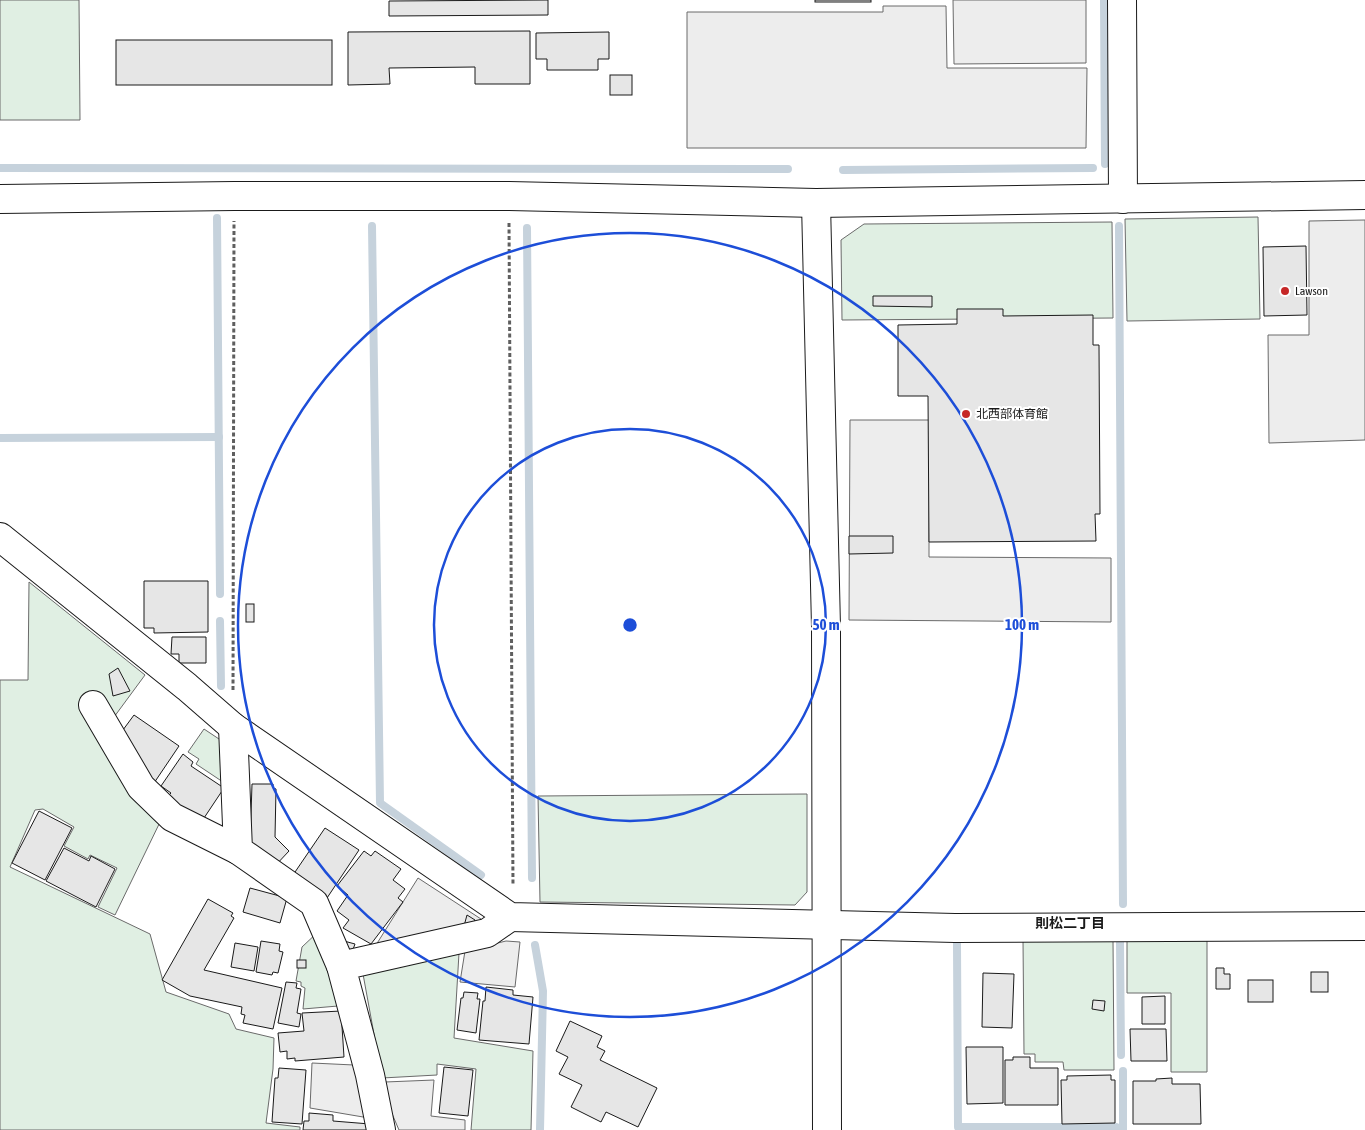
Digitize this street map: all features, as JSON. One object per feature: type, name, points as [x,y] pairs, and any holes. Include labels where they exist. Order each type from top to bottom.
[{"type":"street","points":[[1122,0],[1123,199]]},
{"type":"street","points":[[0,200],[234,196],[509,196],[816,203],[1365,194]]},
{"type":"street","points":[[816,203],[826,627],[827,1130]]},
{"type":"street","points":[[0,537],[180,681],[232,726],[510,917],[955,928],[1365,926]]},
{"type":"street","points":[[93,705],[141,787],[172,817],[238,850],[314,903],[341,966],[370,1075],[381,1130]]},
{"type":"street","points":[[232,726],[238,850]]},
{"type":"street","points":[[341,966],[488,933],[510,917]]},
{"type":"path","points":[[232,726],[234,196]]},
{"type":"path","points":[[509,196],[514,878],[510,917]]},
{"type":"green space","points":[[0,0],[79,0],[80,120],[0,120]]},
{"type":"green space","points":[[1258,217],[1260,319],[1127,321],[1125,219]]},
{"type":"green space","points":[[1112,222],[1113,318],[842,320],[841,240],[864,224]]},
{"type":"green space","points":[[29,582],[145,675],[103,732],[162,818],[115,915],[98,907],[117,868],[90,855],[88,859],[64,846],[74,827],[43,809],[35,810],[10,867],[150,934],[166,992],[229,1014],[236,1029],[274,1038],[273,1069],[266,1123],[300,1127],[300,1130],[0,1130],[0,680],[28,680]]},
{"type":"green space","points":[[204,729],[222,741],[223,782],[196,764],[199,759],[188,752]]},
{"type":"green space","points":[[807,794],[807,892],[795,905],[540,902],[538,796]]},
{"type":"green space","points":[[319,931],[338,1006],[303,1009],[305,988],[301,986],[301,982],[296,981],[302,947]]},
{"type":"green space","points":[[1113,939],[1114,1070],[1064,1070],[1063,1062],[1035,1062],[1035,1054],[1024,1054],[1023,940]]},
{"type":"green space","points":[[1127,939],[1207,939],[1207,1072],[1171,1072],[1171,993],[1127,993]]},
{"type":"green space","points":[[459,953],[454,1038],[533,1051],[531,1130],[471,1130],[476,1069],[437,1064],[437,1075],[382,1078],[363,974]]},
{"type":"shaded area","points":[[953,0],[1086,0],[1086,63],[954,64]]},
{"type":"shaded area","points":[[883,6],[946,6],[947,68],[1087,68],[1086,148],[687,148],[687,12],[883,12]]},
{"type":"shaded area","points":[[1365,220],[1365,440],[1269,443],[1268,335],[1309,335],[1309,221]]},
{"type":"shaded area","points":[[850,420],[929,420],[929,557],[1111,558],[1111,622],[849,620]]},
{"type":"shaded area","points":[[418,878],[481,919],[476,927],[376,945]]},
{"type":"shaded area","points":[[506,941],[520,942],[515,987],[460,982],[465,951]]},
{"type":"shaded area","points":[[312,1063],[354,1065],[369,1118],[310,1108]]},
{"type":"shaded area","points":[[434,1080],[431,1116],[465,1120],[465,1130],[399,1130],[387,1102],[385,1082]]},
{"type":"building","points":[[548,0],[548,15],[389,16],[389,1]]},
{"type":"building","points":[[815,0],[871,0],[871,2],[815,2]]},
{"type":"building","points":[[530,31],[530,84],[475,84],[475,67],[389,68],[390,84],[348,85],[348,32]]},
{"type":"building","points":[[609,32],[609,59],[598,59],[598,70],[547,70],[547,59],[536,59],[536,33]]},
{"type":"building","points":[[116,40],[332,40],[332,85],[116,85]]},
{"type":"building","points":[[610,75],[632,75],[632,95],[610,95]]},
{"type":"building","points":[[1306,246],[1307,315],[1264,316],[1263,247]]},
{"type":"building","points":[[873,296],[932,296],[932,307],[873,306]]},
{"type":"building","points":[[957,309],[1003,309],[1003,316],[1093,315],[1093,345],[1099,345],[1100,514],[1095,514],[1096,541],[929,542],[928,396],[898,396],[898,325],[957,324]]},
{"type":"building","points":[[849,536],[893,536],[893,553],[849,554]]},
{"type":"building","points":[[144,581],[208,581],[208,632],[154,633],[154,628],[144,628]]},
{"type":"building","points":[[246,604],[254,604],[254,622],[246,622]]},
{"type":"building","points":[[172,637],[206,637],[206,663],[179,663],[179,654],[171,654]]},
{"type":"building","points":[[118,668],[130,691],[113,696],[109,674]]},
{"type":"building","points":[[134,715],[179,746],[152,786],[120,734]]},
{"type":"building","points":[[183,754],[193,762],[191,766],[224,788],[204,818],[202,816],[200,820],[167,797],[171,793],[161,786]]},
{"type":"building","points":[[252,784],[273,784],[273,788],[276,789],[275,837],[289,851],[274,867],[250,844]]},
{"type":"building","points":[[39,811],[72,828],[45,880],[12,863]]},
{"type":"building","points":[[325,828],[359,850],[327,898],[293,875]]},
{"type":"building","points":[[64,848],[89,861],[91,856],[115,869],[96,907],[46,881]]},
{"type":"building","points":[[364,851],[371,856],[375,851],[401,869],[393,880],[405,889],[398,898],[403,902],[371,944],[343,928],[349,920],[337,911],[348,895],[337,886]]},
{"type":"building","points":[[250,888],[287,898],[280,923],[243,912]]},
{"type":"building","points":[[208,899],[233,913],[231,916],[234,918],[204,970],[282,988],[273,1029],[243,1023],[245,1015],[241,1014],[242,1007],[190,996],[162,980]]},
{"type":"building","points":[[467,915],[475,920],[472,926],[464,926]]},
{"type":"building","points":[[261,941],[280,944],[279,951],[283,952],[278,973],[273,972],[272,975],[256,972]]},
{"type":"building","points":[[344,941],[355,944],[352,952],[342,948]]},
{"type":"building","points":[[235,943],[258,947],[254,971],[231,967]]},
{"type":"building","points":[[297,960],[306,960],[306,968],[297,968]]},
{"type":"building","points":[[1216,968],[1224,968],[1224,974],[1230,974],[1230,989],[1216,989]]},
{"type":"building","points":[[1311,972],[1328,972],[1328,992],[1311,992]]},
{"type":"building","points":[[983,973],[1014,974],[1012,1028],[982,1027]]},
{"type":"building","points":[[1248,980],[1273,980],[1273,1002],[1248,1002]]},
{"type":"building","points":[[286,982],[297,983],[296,988],[301,989],[297,1013],[301,1014],[299,1027],[278,1023]]},
{"type":"building","points":[[486,987],[513,990],[513,995],[533,997],[529,1044],[479,1040]]},
{"type":"building","points":[[464,992],[478,993],[477,999],[480,999],[476,1033],[457,1030],[461,998],[463,998]]},
{"type":"building","points":[[1165,996],[1165,1024],[1142,1024],[1142,997]]},
{"type":"building","points":[[1093,1000],[1105,1001],[1104,1011],[1092,1009]]},
{"type":"building","points":[[341,1011],[344,1057],[295,1061],[295,1058],[287,1059],[287,1051],[280,1052],[278,1033],[304,1031],[302,1013]]},
{"type":"building","points":[[570,1021],[602,1036],[597,1047],[605,1051],[600,1060],[657,1088],[638,1127],[606,1112],[601,1122],[571,1107],[582,1085],[559,1074],[568,1057],[556,1051]]},
{"type":"building","points":[[1130,1029],[1166,1029],[1167,1061],[1131,1061]]},
{"type":"building","points":[[966,1047],[1003,1047],[1003,1103],[967,1104]]},
{"type":"building","points":[[1013,1057],[1030,1057],[1030,1068],[1058,1068],[1058,1105],[1005,1105],[1005,1060],[1013,1060]]},
{"type":"building","points":[[444,1067],[473,1070],[468,1116],[439,1113]]},
{"type":"building","points":[[279,1068],[306,1070],[302,1124],[272,1122],[275,1078],[278,1078]]},
{"type":"building","points":[[1111,1075],[1111,1080],[1115,1080],[1115,1123],[1062,1124],[1061,1080],[1067,1080],[1067,1076]]},
{"type":"building","points":[[1172,1078],[1172,1084],[1200,1084],[1201,1124],[1133,1124],[1133,1081],[1156,1081],[1156,1079]]},
{"type":"building","points":[[309,1113],[333,1115],[333,1121],[370,1124],[370,1130],[303,1130],[304,1121],[309,1121]]},
{"type":"waterway","points":[[1104,0],[1105,164]]},
{"type":"waterway","points":[[0,168],[788,169]]},
{"type":"waterway","points":[[843,170],[1093,168]]},
{"type":"waterway","points":[[217,218],[220,594]]},
{"type":"waterway","points":[[372,226],[380,803],[481,875]]},
{"type":"waterway","points":[[1119,226],[1123,904]]},
{"type":"waterway","points":[[527,228],[532,878]]},
{"type":"waterway","points":[[0,438],[219,437]]},
{"type":"waterway","points":[[220,621],[221,686]]},
{"type":"waterway","points":[[1120,942],[1121,1055]]},
{"type":"waterway","points":[[957,944],[958,1127],[1116,1127]]},
{"type":"waterway","points":[[535,945],[543,991],[540,1130]]},
{"type":"waterway","points":[[1123,1071],[1123,1130]]},
{"type":"place","name":"Lawson","points":[[1285,291]]},
{"type":"place","name":"北西部体育館","points":[[966,414]]},
{"type":"district","name":"則松二丁目","points":[[1070,923]]}]
